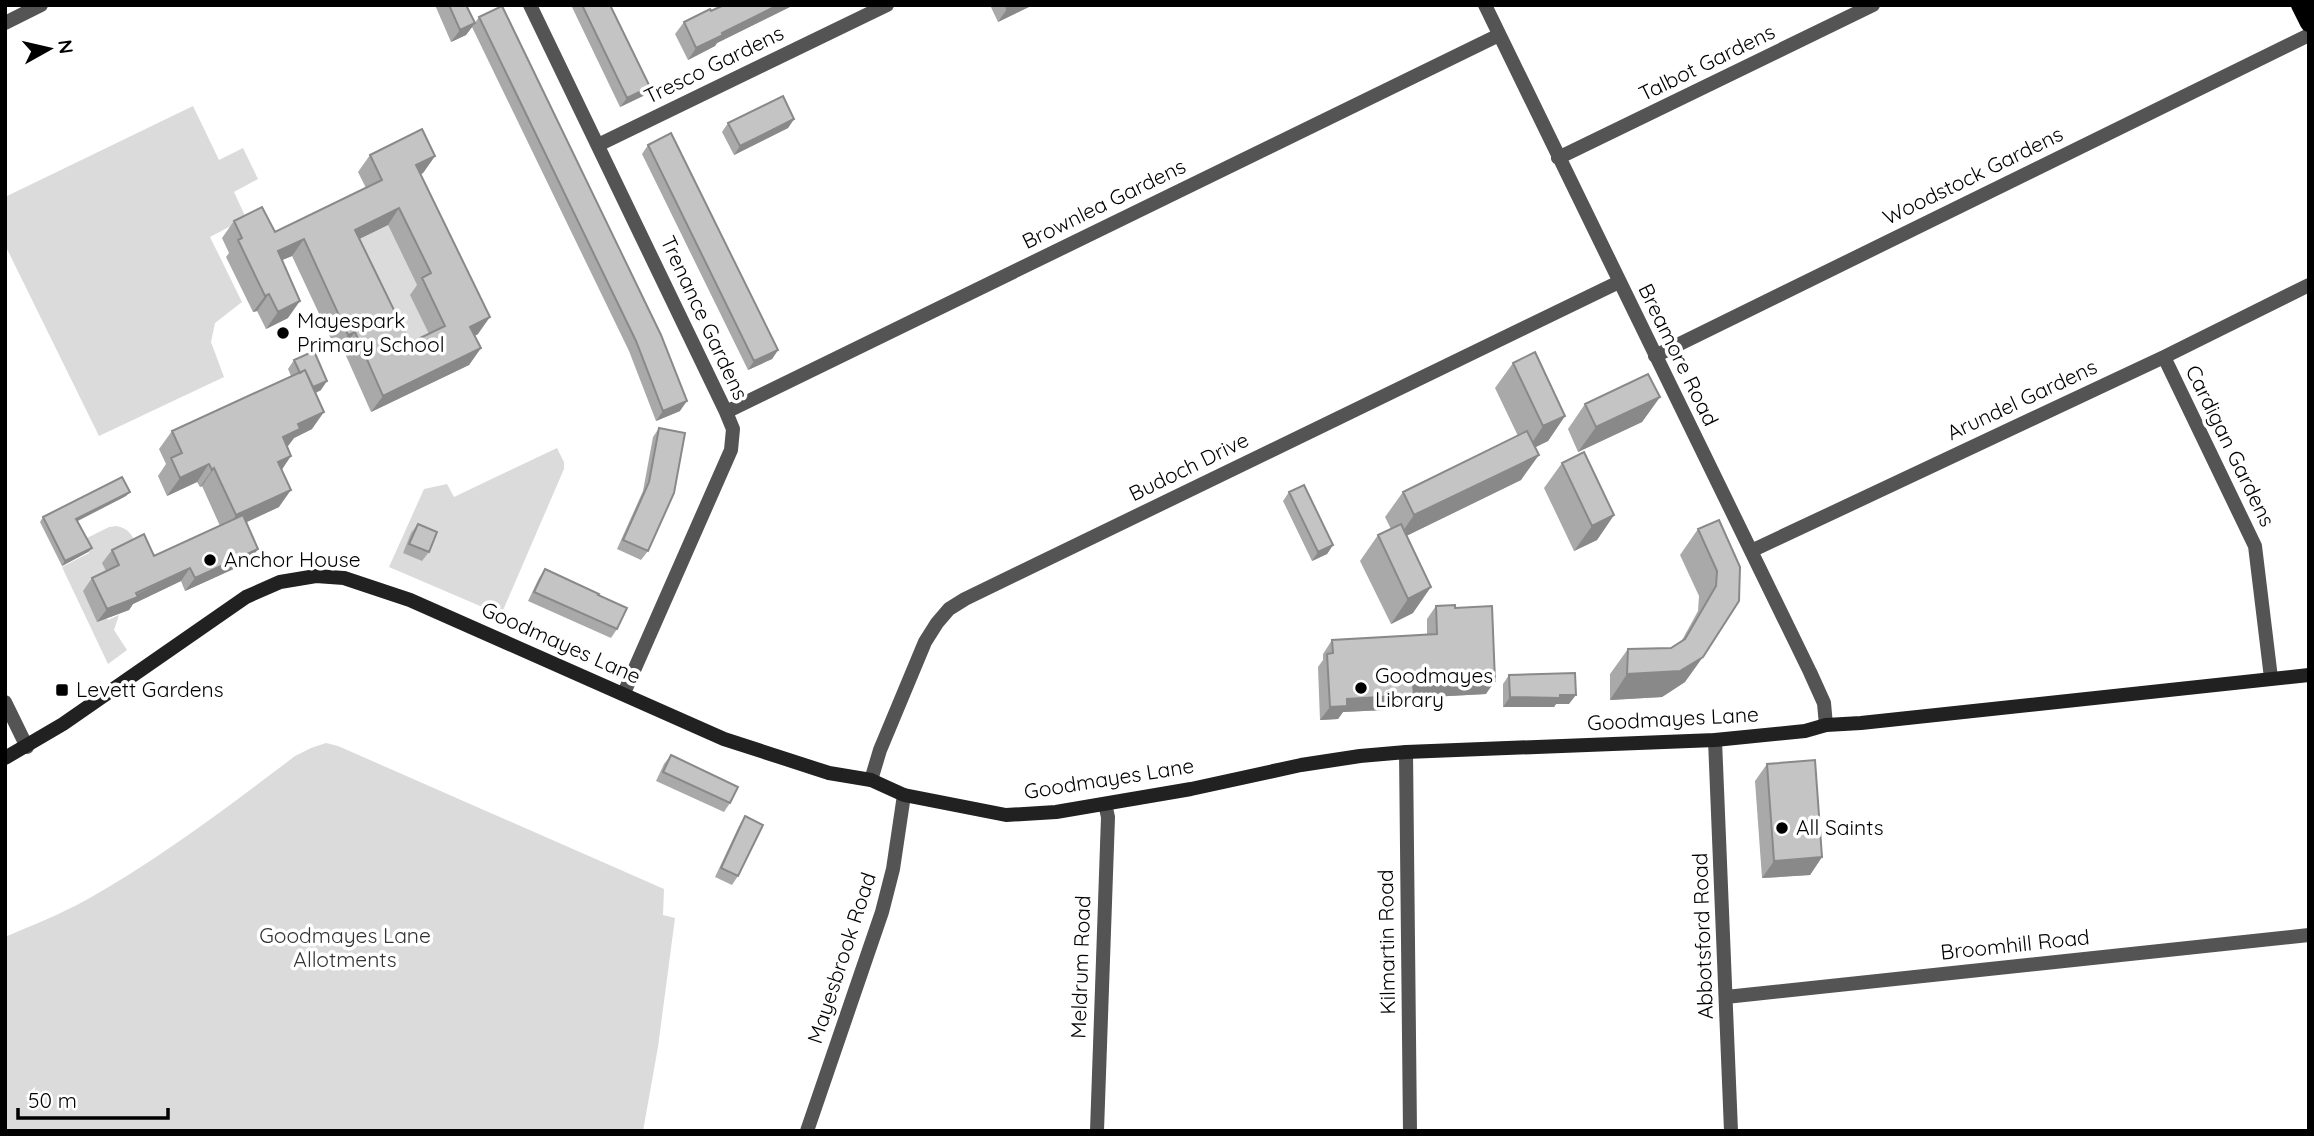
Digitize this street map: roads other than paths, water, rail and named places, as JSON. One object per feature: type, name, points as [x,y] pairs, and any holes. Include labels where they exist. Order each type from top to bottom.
[{"type":"main road","points":[[2300,5],[2309,23]]},
{"type":"main road","name":"Goodmayes Lane","points":[[5,758],[63,724],[246,597],[281,582],[307,577],[344,578],[372,586],[624,693],[724,739],[829,773],[871,780],[905,795],[1006,815],[1056,812],[1105,804],[1360,756],[1715,740],[1805,731],[1826,725],[2309,675]]},
{"type":"street","points":[[5,23],[41,5]]},
{"type":"street","name":"Trenance Gardens","points":[[530,5],[733,429],[731,450],[624,693]]},
{"type":"street","name":"Tresco Gardens","points":[[598,145],[887,5]]},
{"type":"street","name":"Breamore Road","points":[[1485,5],[1824,702],[1826,725]]},
{"type":"street","name":"Talbot Gardens","points":[[1558,158],[1873,5]]},
{"type":"street","name":"Brownlea Gardens","points":[[726,412],[1499,35]]},
{"type":"street","name":"Woodstock Gardens","points":[[1655,356],[2309,35]]},
{"type":"street","name":"Budoch Drive","points":[[871,780],[880,750],[925,642],[949,609],[1619,282]]},
{"type":"street","name":"Arundel Gardens","points":[[1751,551],[2164,357],[2309,285]]},
{"type":"street","name":"Cardigan Gardens","points":[[2164,357],[2255,546],[2271,678]]},
{"type":"street","points":[[5,702],[27,747]]},
{"type":"street","name":"Abbotsford Road","points":[[1715,740],[1731,1131]]},
{"type":"street","name":"Kilmartin Road","points":[[1406,752],[1410,1131]]},
{"type":"street","name":"Mayesbrook Road","points":[[807,1131],[882,912],[893,869],[905,795]]},
{"type":"street","name":"Meldrum Road","points":[[1097,1131],[1108,817],[1105,804]]},
{"type":"street","name":"Broomhill Road","points":[[1726,997],[2309,935]]},
{"type":"place","name":"Mayespark Primary School","points":[[283,333]]},
{"type":"place","name":"Anchor House","points":[[210,560]]},
{"type":"place","name":"Goodmayes Library","points":[[1361,688]]},
{"type":"place","name":"Levett Gardens","points":[[62,690]]},
{"type":"place","name":"All Saints","points":[[1782,828]]},
{"type":"park label","name":"Goodmayes Lane Allotments","points":[[345,948]]}]
